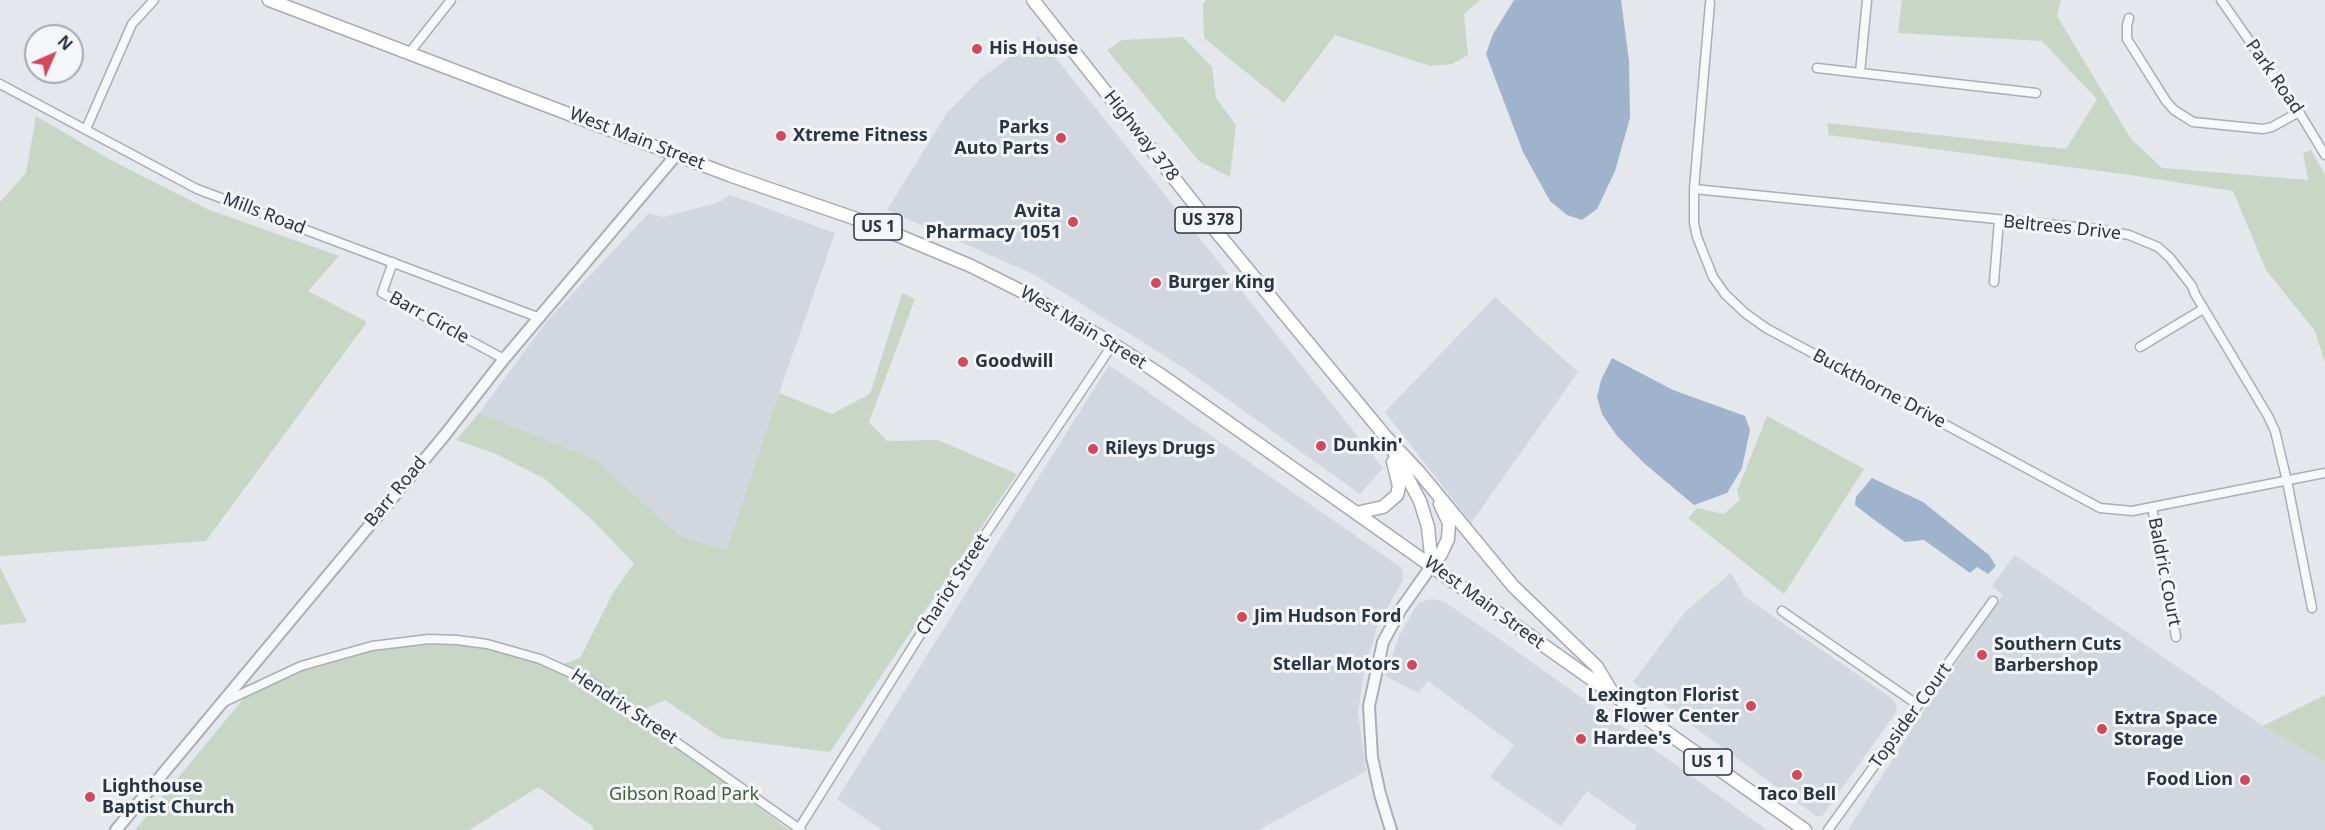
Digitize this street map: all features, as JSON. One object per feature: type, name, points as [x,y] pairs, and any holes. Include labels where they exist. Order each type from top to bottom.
[{"type":"main road","name":"West Main Street","points":[[269,0],[677,154],[871,224],[971,266],[1021,291],[1158,373],[1804,830]]},
{"type":"main road","name":"Highway 378","points":[[1033,0],[1211,225],[1386,437]]},
{"type":"main road","name":"US 378","points":[[1386,437],[1526,600],[1597,667],[1613,694]]},
{"type":"main road","name":"US 378","points":[[1386,437],[1420,501],[1428,527],[1432,565]]},
{"type":"main road","points":[[1356,513],[1383,507],[1397,495],[1400,486],[1386,437]]},
{"type":"main road","points":[[1432,565],[1446,546],[1449,530],[1445,512],[1434,492]]},
{"type":"street","points":[[86,129],[132,24],[140,12],[154,0]]},
{"type":"street","points":[[410,52],[452,0]]},
{"type":"street","points":[[1860,73],[1868,0]]},
{"type":"street","name":"Park Road","points":[[2221,0],[2299,112],[2325,155]]},
{"type":"street","name":"Buckthorne Drive","points":[[1710,3],[1694,189],[1694,223],[1704,259],[1713,277],[1725,294],[1752,318],[1766,328],[2100,508],[2122,511],[2152,507],[2325,473]]},
{"type":"street","points":[[2129,18],[2127,39],[2166,101],[2174,110],[2193,122],[2202,125],[2263,129],[2272,127],[2299,112]]},
{"type":"street","points":[[1817,68],[2036,93]]},
{"type":"street","name":"Mills Road","points":[[0,84],[197,189],[540,318]]},
{"type":"street","name":"Barr Road","points":[[116,830],[444,436],[504,359],[677,154]]},
{"type":"street","name":"Beltrees Drive","points":[[1694,189],[2097,229],[2143,240],[2158,247],[2181,271],[2275,431],[2288,481],[2313,608]]},
{"type":"street","points":[[1994,282],[1999,220]]},
{"type":"street","name":"Barr Circle","points":[[393,262],[382,293],[504,359]]},
{"type":"street","points":[[2140,347],[2203,309]]},
{"type":"street","name":"Chariot Street","points":[[799,829],[950,587],[1113,344]]},
{"type":"street","name":"Baldric Court","points":[[2152,507],[2176,637]]},
{"type":"street","points":[[1391,830],[1372,757],[1369,706],[1383,642],[1401,609],[1432,565]]},
{"type":"street","name":"Topsider Court","points":[[1828,830],[1993,601]]},
{"type":"street","points":[[1782,611],[1918,705]]},
{"type":"street","name":"Hendrix Street","points":[[219,705],[301,666],[372,646],[429,639],[487,644],[540,658],[591,682],[799,829]]},
{"type":"shaded area","points":[[1038,36],[1383,468],[1360,494],[1184,368],[1035,275],[887,210],[947,113],[980,79]]},
{"type":"shaded area","points":[[730,195],[835,233],[779,393],[728,550],[680,536],[596,459],[479,413],[547,321],[649,213],[663,217],[717,203]]},
{"type":"shaded area","points":[[1495,297],[1578,372],[1471,523],[1385,412]]},
{"type":"shaded area","points":[[1109,365],[1402,568],[1403,580],[1378,624],[1364,672],[1358,713],[1366,771],[1259,830],[882,830],[837,799]]},
{"type":"shaded area","points":[[2015,555],[2263,726],[2325,762],[2325,830],[1848,830],[1920,716],[2003,595],[1992,586]]},
{"type":"shaded area","points":[[1731,573],[1745,597],[1894,700],[1897,707],[1895,714],[1822,816],[1816,816],[1633,682],[1685,612]]},
{"type":"shaded area","points":[[1431,599],[1443,601],[1505,643],[1767,830],[1635,830],[1637,826],[1587,791],[1561,826],[1490,777],[1514,745],[1428,681],[1418,693],[1385,676],[1400,634],[1415,608],[1419,603]]},
{"type":"green space","points":[[1206,0],[1480,0],[1464,14],[1468,55],[1452,64],[1430,66],[1335,35],[1284,103],[1204,38],[1203,4]]},
{"type":"green space","points":[[1902,0],[2061,0],[2057,16],[2131,139],[2162,168],[2308,180],[2303,153],[2311,150],[2325,175],[2325,363],[2315,331],[2266,270],[2233,191],[1829,135],[1827,123],[2066,149],[2097,99],[2042,41],[1898,33]]},
{"type":"green space","points":[[1183,37],[1212,67],[1216,98],[1236,125],[1230,177],[1199,161],[1107,50],[1122,40]]},
{"type":"green space","points":[[36,116],[111,160],[207,209],[339,256],[308,291],[367,322],[206,541],[0,556],[0,202],[26,173]]},
{"type":"green space","name":"Gibson Road Park","points":[[902,293],[915,299],[869,422],[887,441],[938,440],[1017,474],[830,752],[721,738],[665,700],[641,711],[592,680],[601,690],[789,830],[594,830],[592,826],[538,787],[469,830],[135,830],[252,688],[275,677],[372,646],[457,640],[558,666],[580,658],[613,593],[634,563],[590,518],[545,479],[496,454],[456,440],[479,413],[596,459],[680,536],[727,550],[779,393],[832,414],[870,394]]},
{"type":"green space","points":[[1767,416],[1864,469],[1784,594],[1688,518],[1697,508],[1724,514],[1740,500],[1737,491]]},
{"type":"green space","points":[[0,567],[27,622],[0,625]]},
{"type":"green space","points":[[2325,695],[2325,762],[2263,726]]},
{"type":"water","points":[[1514,0],[1621,0],[1629,61],[1630,118],[1615,171],[1597,209],[1582,220],[1567,215],[1550,201],[1523,152],[1486,54],[1493,34]]},
{"type":"water","points":[[1612,358],[1673,390],[1745,416],[1750,430],[1742,468],[1727,493],[1694,505],[1645,464],[1617,436],[1602,414],[1597,397],[1601,380]]},
{"type":"water","points":[[1872,478],[1923,502],[1989,555],[1996,566],[1988,574],[1977,567],[1970,573],[1924,540],[1905,542],[1855,505],[1856,497]]},
{"type":"place","name":"His House","points":[[977,49]]},
{"type":"place","name":"Xtreme Fitness","points":[[781,136]]},
{"type":"place","name":"Parks Auto Parts","points":[[1061,138]]},
{"type":"place","name":"Avita Pharmacy 1051","points":[[1073,222]]},
{"type":"place","name":"Burger King","points":[[1156,283]]},
{"type":"place","name":"Goodwill","points":[[963,362]]},
{"type":"place","name":"Dunkin'","points":[[1321,446]]},
{"type":"place","name":"Rileys Drugs","points":[[1093,449]]},
{"type":"place","name":"Jim Hudson Ford","points":[[1242,617]]},
{"type":"place","name":"Southern Cuts Barbershop","points":[[1982,655]]},
{"type":"place","name":"Stellar Motors","points":[[1412,665]]},
{"type":"place","name":"Lexington Florist & Flower Center","points":[[1751,706]]},
{"type":"place","name":"Extra Space Storage","points":[[2102,729]]},
{"type":"place","name":"Hardee's","points":[[1581,739]]},
{"type":"place","name":"Taco Bell","points":[[1797,775]]},
{"type":"place","name":"Food Lion","points":[[2245,780]]},
{"type":"place","name":"Lighthouse Baptist Church","points":[[90,797]]}]
